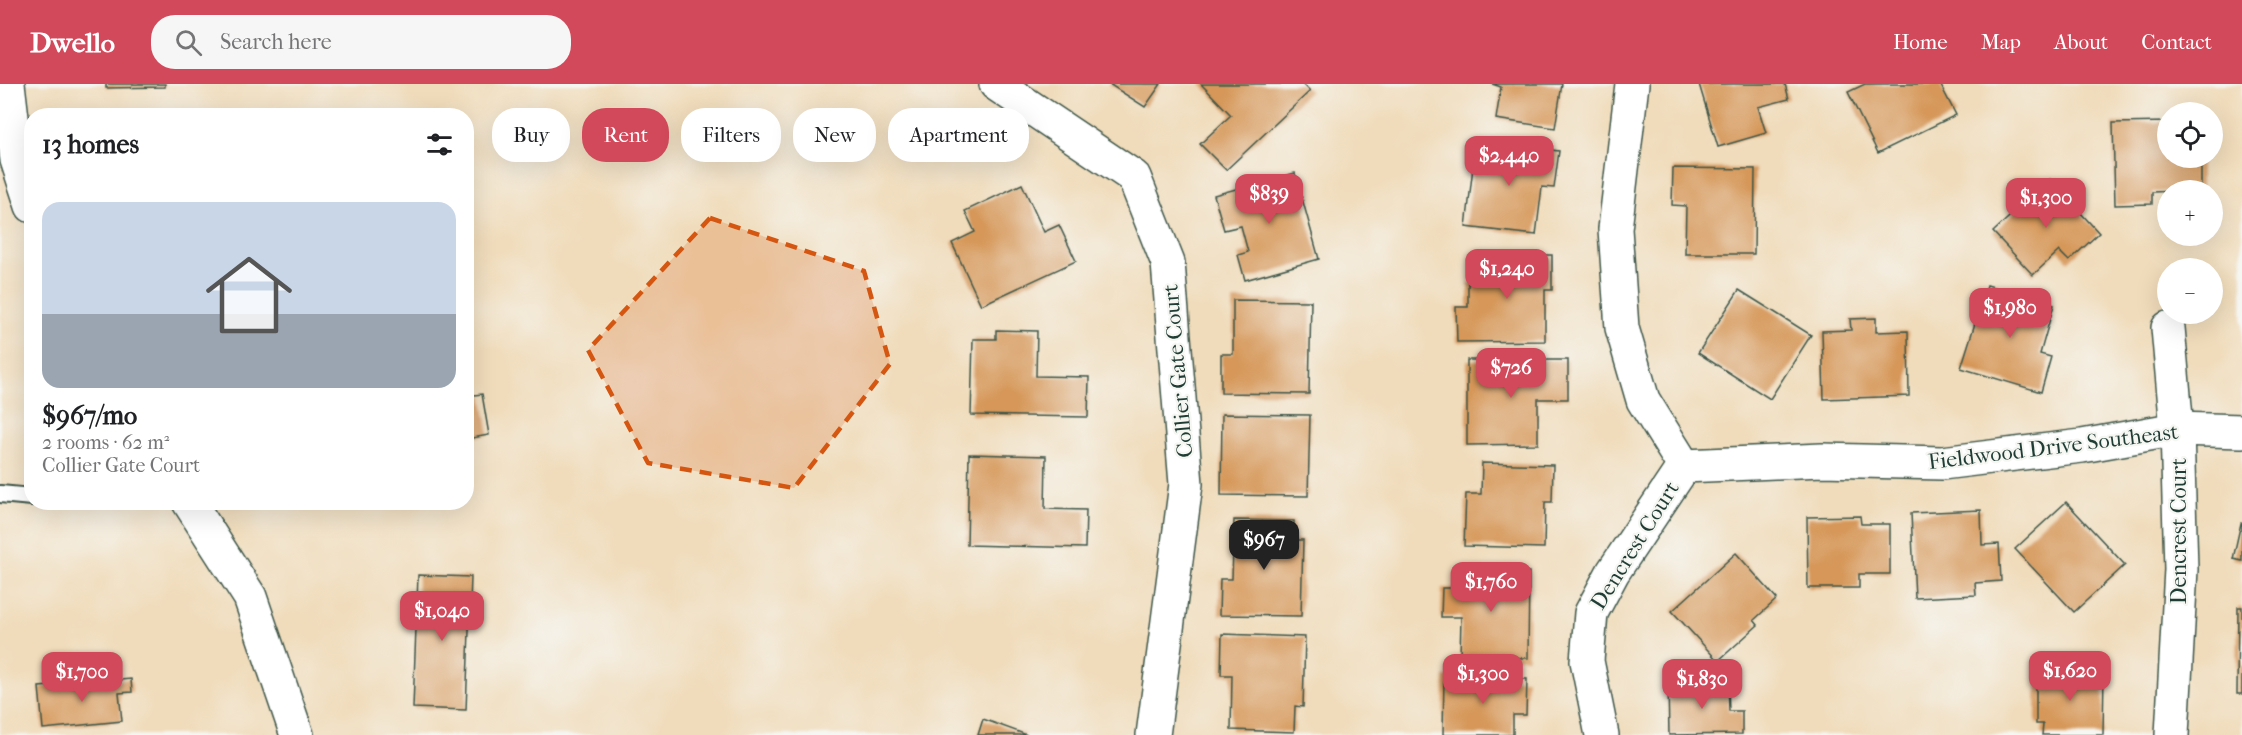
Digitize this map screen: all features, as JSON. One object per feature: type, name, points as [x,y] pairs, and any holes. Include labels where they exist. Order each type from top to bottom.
[{"type":"street","points":[[8,84],[17,160],[24,181]]},
{"type":"street","name":"Collier Gate Court","points":[[996,84],[1134,177],[1168,263],[1186,484],[1153,735]]},
{"type":"street","name":"Dencrest Court","points":[[1602,735],[1587,661],[1591,613],[1613,572],[1684,466],[1643,400],[1622,328],[1615,229],[1632,84]]},
{"type":"street","name":"Dencrest Court","points":[[2168,328],[2177,429],[2181,569],[2172,735]]},
{"type":"street","name":"Fieldwood Drive Southeast","points":[[1684,466],[1822,460],[1941,463],[2082,446],[2177,429],[2242,431]]},
{"type":"street","points":[[194,510],[250,597],[297,735]]},
{"type":"lane","points":[[0,494],[24,496]]},
{"type":"highlighted area","points":[[710,218],[864,271],[890,364],[794,488],[648,463],[588,350]]},
{"type":"building","points":[[106,84],[165,84],[165,87],[106,88]]},
{"type":"building","points":[[1109,84],[1161,84],[1145,107]]},
{"type":"building","points":[[1201,84],[1303,84],[1310,91],[1226,170],[1200,144],[1231,115]]},
{"type":"building","points":[[1492,84],[1562,84],[1555,128],[1496,119],[1501,87]]},
{"type":"building","points":[[1699,84],[1785,84],[1789,99],[1758,107],[1766,133],[1718,147]]},
{"type":"building","points":[[1865,84],[1940,84],[1956,115],[1878,153],[1848,92]]},
{"type":"building","points":[[2157,122],[2157,168],[2201,168],[2201,180],[2157,180],[2157,192],[2152,192],[2152,204],[2115,205],[2113,123]]},
{"type":"building","points":[[1476,141],[1559,151],[1554,188],[1542,187],[1536,235],[1466,227]]},
{"type":"building","points":[[1673,168],[1755,169],[1754,254],[1685,254],[1686,206],[1672,205]]},
{"type":"building","points":[[1295,173],[1319,259],[1245,280],[1238,255],[1248,252],[1241,226],[1224,230],[1214,195]]},
{"type":"building","points":[[2050,179],[2099,233],[2069,261],[2059,251],[2033,275],[1993,232]]},
{"type":"building","points":[[1022,184],[1044,232],[1059,225],[1076,261],[981,305],[952,243],[975,232],[965,211]]},
{"type":"building","points":[[1482,255],[1552,255],[1552,290],[1545,290],[1545,341],[1457,342],[1456,307],[1468,307],[1468,283],[1482,283]]},
{"type":"building","points":[[1987,285],[2054,305],[2040,354],[2051,357],[2041,392],[1961,368]]},
{"type":"building","points":[[1739,290],[1811,335],[1770,399],[1698,353]]},
{"type":"building","points":[[1233,300],[1311,301],[1309,394],[1221,393],[1221,354],[1233,354]]},
{"type":"building","points":[[1876,318],[1876,332],[1908,331],[1909,396],[1824,399],[1822,331],[1851,330],[1850,319]]},
{"type":"building","points":[[996,330],[1037,331],[1036,376],[1089,377],[1088,417],[971,415],[973,339],[996,339]]},
{"type":"building","points":[[1467,360],[1568,360],[1568,399],[1538,399],[1538,444],[1467,445]]},
{"type":"building","points":[[482,394],[489,435],[474,438],[474,395]]},
{"type":"building","points":[[1222,414],[1310,415],[1308,496],[1221,495]]},
{"type":"building","points":[[969,454],[1046,456],[1045,509],[1086,510],[1085,548],[967,545]]},
{"type":"building","points":[[1482,463],[1553,465],[1552,502],[1545,502],[1544,548],[1464,546],[1466,494],[1481,494]]},
{"type":"building","points":[[2066,502],[2125,565],[2074,612],[2015,549]]},
{"type":"building","points":[[1981,510],[1982,545],[1999,544],[2001,581],[1975,583],[1976,595],[1915,598],[1911,513]]},
{"type":"building","points":[[1860,516],[1861,524],[1890,524],[1890,574],[1859,574],[1859,588],[1808,588],[1807,517]]},
{"type":"building","points":[[1234,520],[1294,521],[1294,540],[1303,540],[1301,616],[1219,615],[1220,579],[1232,579]]},
{"type":"building","points":[[2242,523],[2242,561],[2233,559]]},
{"type":"building","points":[[1736,553],[1777,599],[1754,620],[1758,625],[1718,661],[1672,611]]},
{"type":"building","points":[[1464,570],[1529,572],[1528,658],[1460,657],[1461,617],[1441,617],[1442,588],[1464,588]]},
{"type":"building","points":[[418,575],[471,577],[466,710],[413,708]]},
{"type":"building","points":[[2238,607],[2242,607],[2242,694],[2237,694]]},
{"type":"building","points":[[1222,634],[1305,637],[1303,707],[1295,706],[1294,732],[1231,730],[1232,675],[1221,675]]},
{"type":"building","points":[[2036,670],[2104,671],[2103,735],[2042,735],[2043,724],[2036,724]]},
{"type":"building","points":[[1444,677],[1527,679],[1526,715],[1513,715],[1513,735],[1443,735]]},
{"type":"building","points":[[131,679],[132,692],[119,693],[122,721],[43,729],[39,687]]},
{"type":"building","points":[[1728,682],[1729,711],[1742,711],[1742,734],[1669,735],[1668,683]]},
{"type":"building","points":[[983,719],[1027,735],[978,735]]}]
